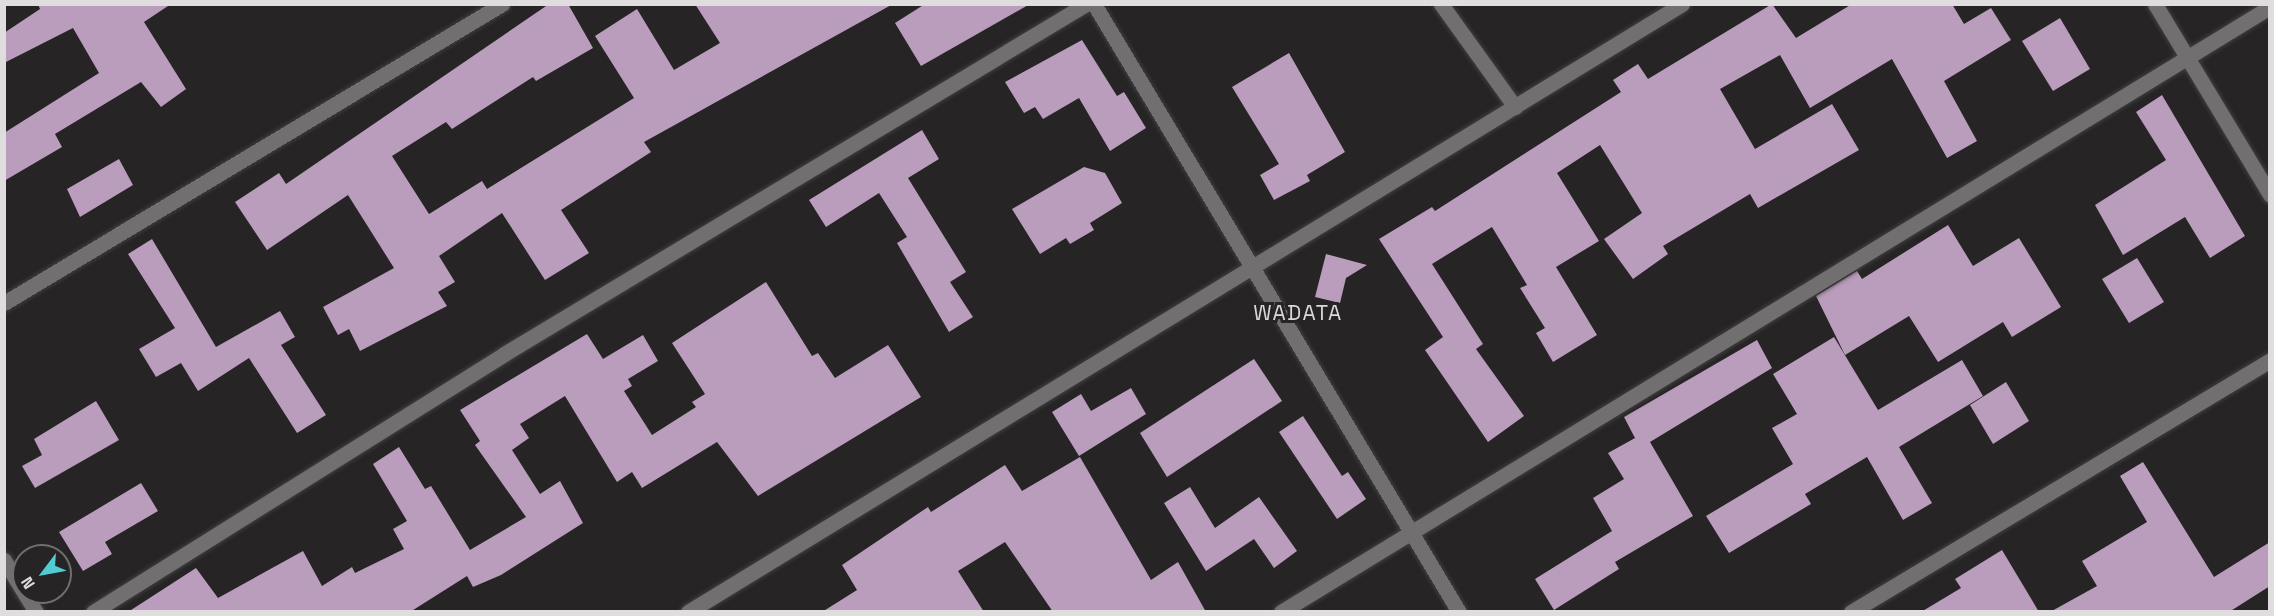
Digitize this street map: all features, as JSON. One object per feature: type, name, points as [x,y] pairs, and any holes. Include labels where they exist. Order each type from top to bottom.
[{"type":"street","points":[[4,303],[502,4]]},
{"type":"street","points":[[93,612],[504,354],[1086,4]]},
{"type":"street","points":[[1094,4],[1459,612]]},
{"type":"street","points":[[1441,4],[1515,107]]},
{"type":"street","points":[[688,612],[1253,270],[1682,4]]},
{"type":"street","points":[[2154,4],[2270,195]]},
{"type":"street","points":[[1281,612],[1412,534],[2186,56],[2270,7]]},
{"type":"street","points":[[1851,612],[2270,360]]},
{"type":"street","points":[[4,560],[36,612]]},
{"type":"building","points":[[38,4],[171,4],[144,22],[186,89],[161,107],[141,82],[55,134],[62,147],[4,181],[4,133],[99,73],[73,28],[4,63],[4,33],[40,9]]},
{"type":"building","points":[[549,4],[568,4],[593,48],[536,81],[533,77],[452,129],[446,122],[392,156],[429,214],[482,181],[487,189],[634,98],[595,36],[637,9],[674,70],[720,43],[695,4],[893,4],[644,142],[651,152],[561,210],[589,253],[545,280],[502,213],[439,256],[455,282],[438,292],[447,306],[360,351],[349,329],[338,335],[323,307],[394,268],[348,195],[267,250],[235,202],[279,173],[286,184]]},
{"type":"building","points":[[925,4],[1030,4],[921,66],[895,23]]},
{"type":"building","points":[[1772,4],[1796,38],[1852,4],[1952,4],[1964,24],[1991,8],[2011,40],[1944,81],[1977,141],[1947,158],[1892,59],[1810,108],[1780,55],[1720,89],[1755,149],[1832,104],[1859,150],[1758,208],[1750,194],[1663,246],[1668,254],[1633,279],[1604,239],[1642,213],[1600,145],[1557,173],[1599,241],[1556,267],[1597,335],[1553,362],[1536,333],[1545,328],[1520,288],[1527,285],[1492,227],[1432,264],[1483,344],[1476,349],[1524,416],[1488,442],[1425,350],[1443,337],[1379,239],[1432,207],[1435,211],[1621,92],[1613,80],[1638,64],[1648,79]]},
{"type":"building","points":[[2060,18],[2090,69],[2053,91],[2022,41]]},
{"type":"building","points":[[1082,40],[1117,96],[1124,92],[1146,128],[1110,151],[1079,98],[1043,119],[1035,107],[1024,113],[1005,82]]},
{"type":"building","points":[[1289,53],[1345,152],[1307,175],[1310,181],[1274,200],[1260,175],[1279,164],[1232,87]]},
{"type":"building","points":[[2162,95],[2245,236],[2210,258],[2185,217],[2123,255],[2095,205],[2166,160],[2136,112]]},
{"type":"building","points":[[922,130],[939,159],[908,178],[966,272],[950,282],[973,317],[949,332],[897,243],[907,237],[879,193],[826,227],[809,200]]},
{"type":"building","points":[[119,159],[133,185],[80,217],[67,189]]},
{"type":"building","points":[[1084,167],[1105,173],[1122,203],[1090,223],[1094,230],[1070,244],[1066,238],[1040,254],[1012,209]]},
{"type":"building","points":[[1948,225],[1973,266],[2019,238],[2061,307],[2012,337],[2003,322],[1938,362],[1909,316],[1845,355],[1816,296],[1857,271],[1862,279]]},
{"type":"building","points":[[152,239],[216,347],[280,311],[295,337],[281,345],[326,415],[297,433],[249,358],[198,391],[181,363],[156,377],[139,349],[175,328],[128,254]]},
{"type":"building","points":[[1326,254],[1367,265],[1346,278],[1340,303],[1315,297]]},
{"type":"building","points":[[2137,258],[2164,302],[2129,323],[2102,279]]},
{"type":"building","points":[[766,282],[812,356],[818,353],[835,378],[888,345],[921,397],[758,496],[717,442],[642,488],[632,472],[617,482],[565,396],[520,424],[529,438],[512,450],[540,494],[560,481],[583,523],[501,575],[473,587],[467,576],[410,612],[128,612],[196,568],[218,598],[303,551],[322,586],[352,567],[355,573],[404,549],[393,529],[407,521],[373,464],[399,447],[425,489],[431,486],[470,550],[526,517],[475,445],[480,441],[460,410],[587,334],[603,359],[643,335],[658,361],[628,379],[632,386],[624,391],[652,435],[696,407],[692,402],[705,394],[672,343]]},
{"type":"building","points":[[1834,337],[1878,410],[1962,360],[1983,396],[1899,447],[1932,503],[1903,520],[1867,457],[1805,494],[1811,504],[1729,553],[1706,516],[1793,464],[1772,428],[1797,414],[1773,374]]},
{"type":"building","points":[[1757,340],[1772,368],[1650,442],[1693,516],[1615,562],[1619,569],[1554,610],[1535,579],[1612,531],[1593,498],[1624,479],[1608,453],[1635,438],[1624,417]]},
{"type":"building","points":[[1254,359],[1282,401],[1167,477],[1140,433]]},
{"type":"building","points":[[2006,382],[2029,421],[1993,444],[1970,405]]},
{"type":"building","points":[[1131,388],[1146,414],[1079,456],[1052,412],[1081,394],[1091,411]]},
{"type":"building","points":[[96,401],[119,440],[35,488],[22,466],[42,455],[34,439]]},
{"type":"building","points":[[1303,416],[1342,476],[1348,472],[1366,499],[1337,519],[1279,432]]},
{"type":"building","points":[[1080,457],[1151,580],[1178,562],[1206,612],[1053,612],[1005,542],[958,571],[984,612],[822,612],[857,590],[842,565],[928,507],[931,512],[1005,465],[1022,491]]},
{"type":"building","points":[[2143,462],[2214,577],[2270,542],[2270,586],[2229,612],[2050,612],[2097,586],[2082,561],[2147,522],[2120,476]]},
{"type":"building","points":[[141,483],[158,511],[105,542],[112,554],[83,571],[72,553],[72,544],[66,544],[59,532]]},
{"type":"building","points":[[1190,487],[1215,528],[1259,497],[1297,551],[1274,568],[1254,539],[1206,571],[1164,503]]},
{"type":"building","points":[[2002,550],[2039,612],[1921,612],[1961,588],[1955,579]]},
{"type":"district","name":"WADATA","points":[[1298,313]]}]
